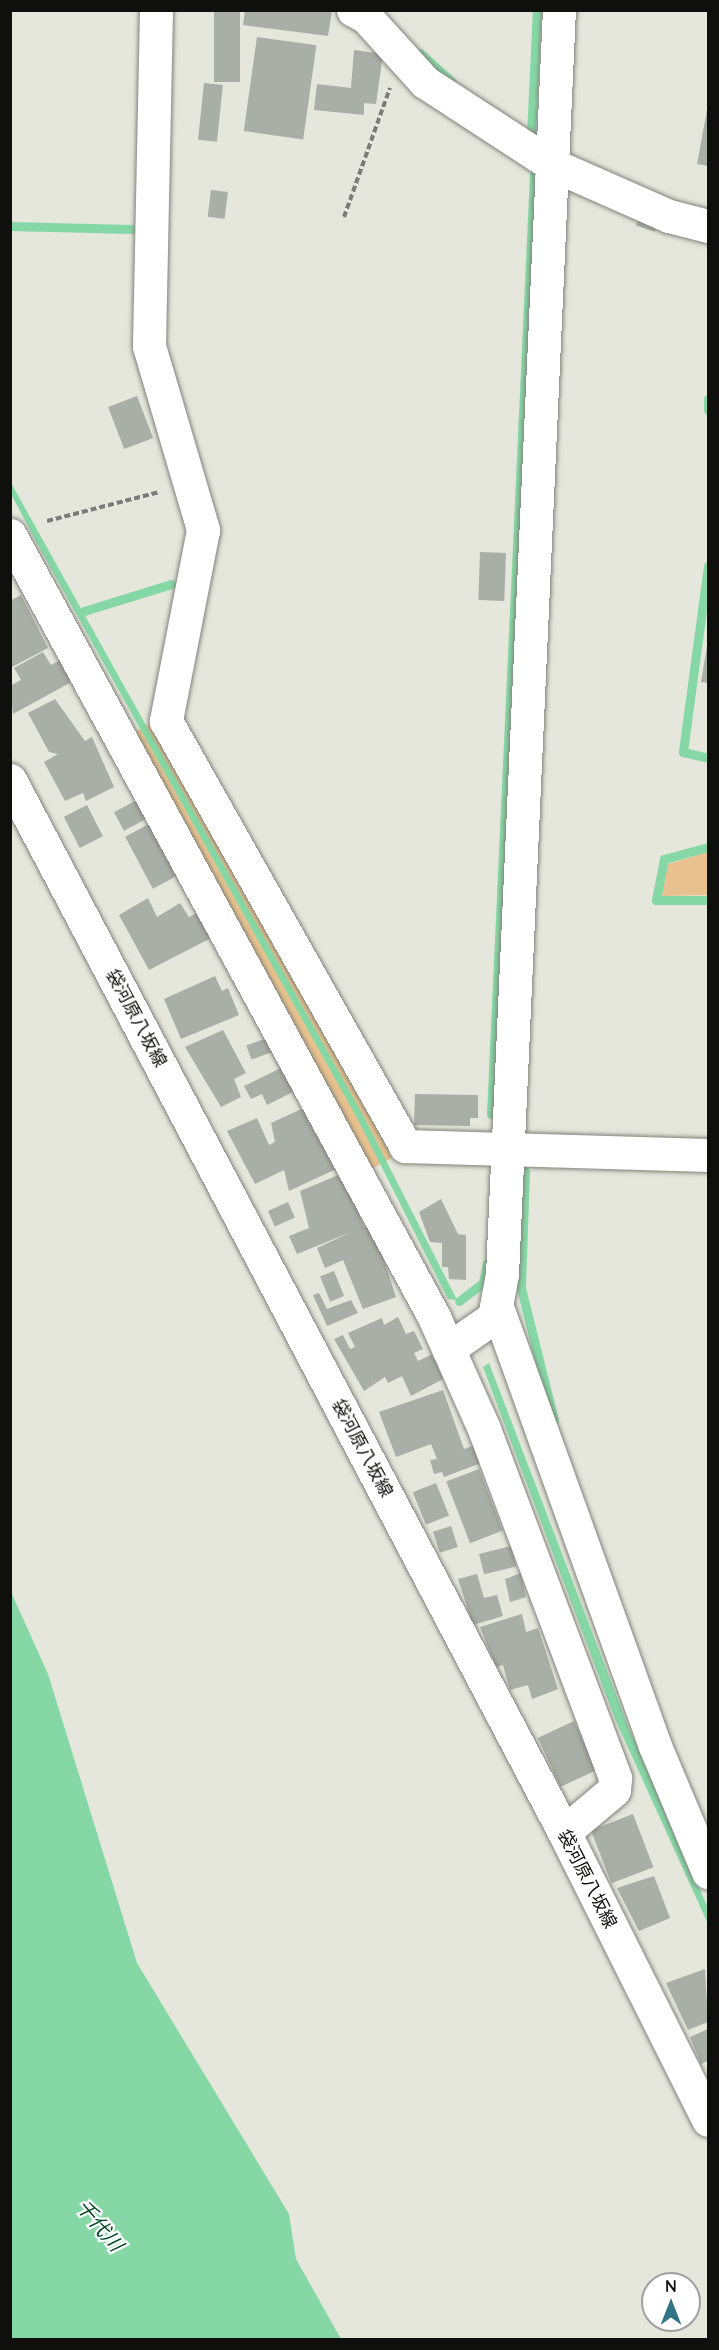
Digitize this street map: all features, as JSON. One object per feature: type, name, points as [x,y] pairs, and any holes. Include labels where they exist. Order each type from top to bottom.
[{"type":"street","points":[[156,10],[148,346],[203,530],[166,721],[405,1146],[511,1151],[708,1155]]},
{"type":"street","points":[[353,10],[366,17],[425,82],[551,164],[669,216],[708,226]]},
{"type":"street","points":[[448,1349],[487,1325],[497,1307],[511,1151],[559,10]]},
{"type":"street","points":[[10,535],[448,1349],[484,1429],[615,1778],[614,1790],[564,1832]]},
{"type":"street","name":"袋河原八坂線","points":[[10,780],[564,1832],[708,2120]]},
{"type":"street","points":[[497,1307],[655,1746],[708,1872]]},
{"type":"path","points":[[344,217],[383,100],[405,60]]},
{"type":"path","points":[[46,521],[191,484]]},
{"type":"shaded area","points":[[158,719],[399,1154],[371,1169],[130,735]]},
{"type":"shaded area","points":[[708,852],[708,895],[662,896],[668,864]]},
{"type":"water","points":[[10,481],[364,1117],[457,1300],[448,1299],[358,1120],[39,547],[11,494]]},
{"type":"water","points":[[489,1363],[628,1726],[708,1908],[708,1924],[615,1719],[483,1367]]},
{"type":"water","name":"千代川","points":[[11,1592],[48,1674],[137,1963],[289,2214],[296,2259],[341,2339],[11,2339]]},
{"type":"building","points":[[214,10],[240,10],[240,82],[214,82]]},
{"type":"building","points":[[245,10],[332,11],[328,36],[243,25]]},
{"type":"building","points":[[257,37],[316,45],[303,139],[244,131]]},
{"type":"building","points":[[354,50],[383,54],[376,104],[364,103],[364,115],[314,110],[317,84],[351,88]]},
{"type":"building","points":[[204,83],[223,85],[217,142],[198,140]]},
{"type":"building","points":[[708,110],[708,166],[697,164]]},
{"type":"building","points":[[211,190],[228,192],[225,219],[208,217]]},
{"type":"building","points":[[639,216],[658,222],[655,232],[636,226]]},
{"type":"building","points":[[137,396],[153,438],[124,449],[108,407]]},
{"type":"building","points":[[480,552],[506,553],[504,601],[478,600]]},
{"type":"building","points":[[21,595],[48,648],[10,668],[10,601]]},
{"type":"building","points":[[708,646],[708,683],[701,682]]},
{"type":"building","points":[[43,652],[51,665],[64,658],[75,680],[13,714],[10,686],[21,680],[14,668]]},
{"type":"building","points":[[55,699],[85,741],[92,737],[114,787],[86,801],[83,793],[65,801],[44,762],[58,754],[49,752],[28,713]]},
{"type":"building","points":[[137,800],[147,819],[124,831],[114,812]]},
{"type":"building","points":[[87,805],[103,836],[80,848],[64,817]]},
{"type":"building","points":[[149,824],[177,876],[153,889],[125,837]]},
{"type":"building","points":[[148,898],[157,917],[180,903],[189,917],[199,912],[213,937],[149,970],[119,915]]},
{"type":"building","points":[[215,976],[222,991],[228,988],[239,1015],[181,1039],[164,999]]},
{"type":"building","points":[[223,1030],[246,1073],[234,1079],[241,1097],[221,1107],[185,1047]]},
{"type":"building","points":[[267,1038],[272,1052],[251,1060],[246,1046]]},
{"type":"building","points":[[283,1067],[295,1091],[267,1105],[262,1094],[251,1099],[244,1086]]},
{"type":"building","points":[[415,1094],[478,1095],[478,1118],[470,1118],[470,1126],[414,1125]]},
{"type":"building","points":[[306,1107],[336,1169],[289,1191],[284,1170],[255,1184],[227,1131],[257,1118],[269,1145],[275,1142],[271,1123]]},
{"type":"building","points":[[343,1173],[364,1227],[372,1223],[396,1297],[363,1309],[343,1260],[325,1268],[317,1248],[351,1232],[297,1254],[289,1236],[309,1228],[300,1191]]},
{"type":"building","points":[[441,1199],[458,1234],[466,1235],[466,1280],[449,1279],[448,1267],[442,1267],[442,1243],[430,1242],[419,1212]]},
{"type":"building","points":[[288,1202],[295,1218],[275,1226],[268,1211]]},
{"type":"building","points":[[334,1271],[344,1296],[330,1302],[320,1277]]},
{"type":"building","points":[[319,1293],[327,1309],[351,1300],[358,1313],[327,1326],[313,1295]]},
{"type":"building","points":[[398,1317],[406,1334],[414,1331],[423,1349],[414,1353],[418,1361],[433,1354],[443,1379],[411,1396],[402,1376],[388,1383],[385,1377],[364,1391],[334,1339],[343,1335],[350,1349],[355,1347],[348,1333],[382,1318],[384,1325]]},
{"type":"building","points":[[443,1390],[464,1449],[475,1445],[481,1463],[444,1477],[442,1472],[434,1474],[430,1460],[437,1459],[431,1444],[396,1457],[379,1412]]},
{"type":"building","points":[[479,1469],[503,1531],[470,1543],[446,1482]]},
{"type":"building","points":[[436,1483],[449,1515],[426,1525],[413,1492]]},
{"type":"building","points":[[451,1526],[458,1547],[440,1553],[433,1532]]},
{"type":"building","points":[[511,1546],[516,1566],[484,1574],[479,1554]]},
{"type":"building","points":[[521,1573],[526,1597],[510,1602],[505,1579]]},
{"type":"building","points":[[477,1574],[484,1598],[497,1595],[503,1616],[473,1625],[458,1579]]},
{"type":"building","points":[[522,1614],[526,1632],[538,1628],[558,1689],[532,1699],[528,1685],[510,1690],[503,1665],[496,1667],[480,1627]]},
{"type":"building","points":[[574,1721],[597,1770],[561,1787],[538,1738]]},
{"type":"building","points":[[633,1814],[653,1867],[611,1883],[591,1830]]},
{"type":"building","points":[[654,1876],[670,1918],[639,1931],[617,1888]]},
{"type":"building","points":[[705,1969],[708,2022],[688,2030],[666,1983]]},
{"type":"building","points":[[708,2029],[708,2061],[701,2064],[690,2037]]},
{"type":"waterway","points":[[531,135],[537,10]]},
{"type":"waterway","points":[[420,53],[452,82]]},
{"type":"waterway","points":[[491,1114],[534,173]]},
{"type":"waterway","points":[[10,226],[131,229]]},
{"type":"waterway","points":[[708,399],[708,410]]},
{"type":"waterway","points":[[708,566],[683,752],[708,758]]},
{"type":"waterway","points":[[84,611],[171,584]]},
{"type":"waterway","points":[[708,847],[664,859],[656,900],[708,900]]},
{"type":"waterway","points":[[525,1171],[521,1288],[554,1420]]},
{"type":"waterway","points":[[459,1301],[483,1283],[487,1263]]}]
